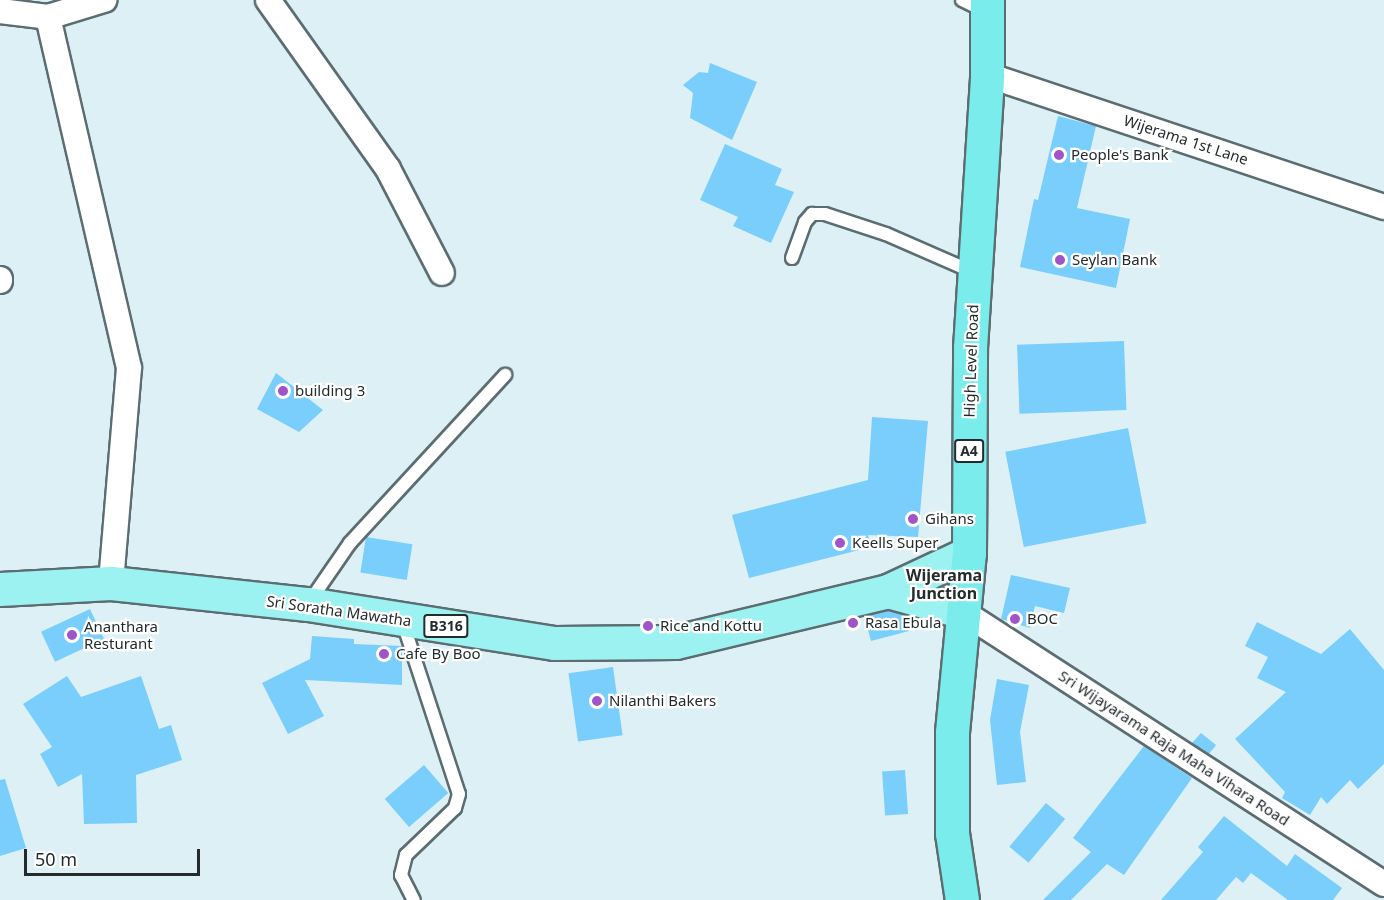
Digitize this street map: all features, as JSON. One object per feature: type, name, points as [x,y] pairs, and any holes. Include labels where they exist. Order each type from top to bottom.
[{"type":"highway","name":"High Level Road","points":[[962,900],[952,833],[952,732],[969,553],[974,272],[987,75],[978,4]]},
{"type":"main road","name":"Sri Soratha Mawatha","points":[[0,589],[111,583],[308,604],[554,643],[676,642],[888,591],[969,553]]},
{"type":"main road","name":"Sri Soratha Mawatha","points":[[888,591],[963,612]]},
{"type":"street","points":[[0,11],[48,17],[104,0]]},
{"type":"street","points":[[267,0],[388,169],[442,273]]},
{"type":"street","points":[[48,17],[129,368],[111,583]]},
{"type":"street","name":"Wijerama 1st Lane","points":[[987,75],[1384,207]]},
{"type":"street","name":"Sri Wijayarama Raja Maha Vihara Road","points":[[963,612],[1384,884]]},
{"type":"lane","points":[[792,258],[805,222],[812,214],[825,214],[886,234],[974,272]]},
{"type":"lane","points":[[308,604],[350,543],[505,375]]},
{"type":"lane","points":[[401,619],[459,794],[455,808],[406,855],[401,875],[414,900]]},
{"type":"building","points":[[710,63],[757,82],[732,140],[690,118],[693,93],[683,85],[699,72],[708,73]]},
{"type":"building","points":[[1058,116],[1096,126],[1077,208],[1130,219],[1116,288],[1020,267],[1034,199],[1038,200]]},
{"type":"building","points":[[725,144],[782,169],[775,185],[794,192],[771,243],[733,226],[738,217],[700,200]]},
{"type":"building","points":[[1124,341],[1126,410],[1019,414],[1017,345]]},
{"type":"building","name":"building 3","points":[[276,373],[323,410],[299,432],[257,409]]},
{"type":"building","points":[[872,417],[928,421],[918,537],[868,535],[871,547],[749,578],[732,515],[868,480]]},
{"type":"building","points":[[1128,428],[1147,523],[1024,547],[1005,452]]},
{"type":"building","points":[[366,537],[412,544],[407,580],[360,573]]},
{"type":"building","points":[[1011,575],[1070,588],[1064,613],[1035,606],[1030,628],[1001,619]]},
{"type":"building","name":"Ananthara Resturant","points":[[90,609],[104,639],[55,662],[41,632]]},
{"type":"building","points":[[888,610],[904,615],[909,631],[871,641],[864,616]]},
{"type":"building","points":[[1257,622],[1321,654],[1350,629],[1384,670],[1384,764],[1358,789],[1350,780],[1327,804],[1321,797],[1310,815],[1282,798],[1285,792],[1235,739],[1286,692],[1257,678],[1268,657],[1245,646]]},
{"type":"building","points":[[312,636],[354,639],[354,644],[402,646],[402,685],[305,680],[324,716],[288,734],[262,683],[310,659]]},
{"type":"building","points":[[613,667],[623,735],[578,742],[568,673]]},
{"type":"building","points":[[67,676],[81,697],[141,676],[159,729],[171,725],[182,760],[136,775],[137,823],[84,824],[82,774],[58,787],[40,754],[52,747],[23,704]]},
{"type":"building","points":[[997,679],[1029,685],[1020,732],[1026,782],[997,785],[990,720]]},
{"type":"building","points":[[1201,733],[1216,745],[1209,754],[1192,743]]},
{"type":"building","points":[[1144,746],[1192,778],[1124,875],[1107,864],[1071,900],[1043,900],[1091,852],[1073,838]]},
{"type":"building","points":[[424,765],[448,793],[409,827],[385,799]]},
{"type":"building","points":[[905,770],[908,814],[885,815],[882,772]]},
{"type":"building","points":[[5,779],[26,848],[0,856],[0,780]]},
{"type":"building","points":[[1046,803],[1065,819],[1029,863],[1009,847]]},
{"type":"building","points":[[1224,816],[1287,866],[1295,854],[1342,888],[1333,900],[1288,900],[1251,873],[1243,883],[1236,877],[1216,900],[1161,900],[1203,852],[1198,847]]},
{"type":"place","name":"People's Bank","points":[[1059,155]]},
{"type":"place","name":"Seylan Bank","points":[[1060,260]]},
{"type":"place","name":"building 3","points":[[283,391]]},
{"type":"place","name":"Gihans","points":[[913,519]]},
{"type":"place","name":"Keells Super","points":[[840,543]]},
{"type":"place","name":"BOC","points":[[1015,619]]},
{"type":"place","name":"Rasa Ebula","points":[[853,623]]},
{"type":"place","name":"Rice and Kottu","points":[[648,626]]},
{"type":"place","name":"Ananthara Resturant","points":[[72,635]]},
{"type":"place","name":"Cafe By Boo","points":[[384,654]]},
{"type":"place","name":"Nilanthi Bakers","points":[[597,701]]},
{"type":"district","name":"Wijerama Junction","points":[[944,584]]}]
